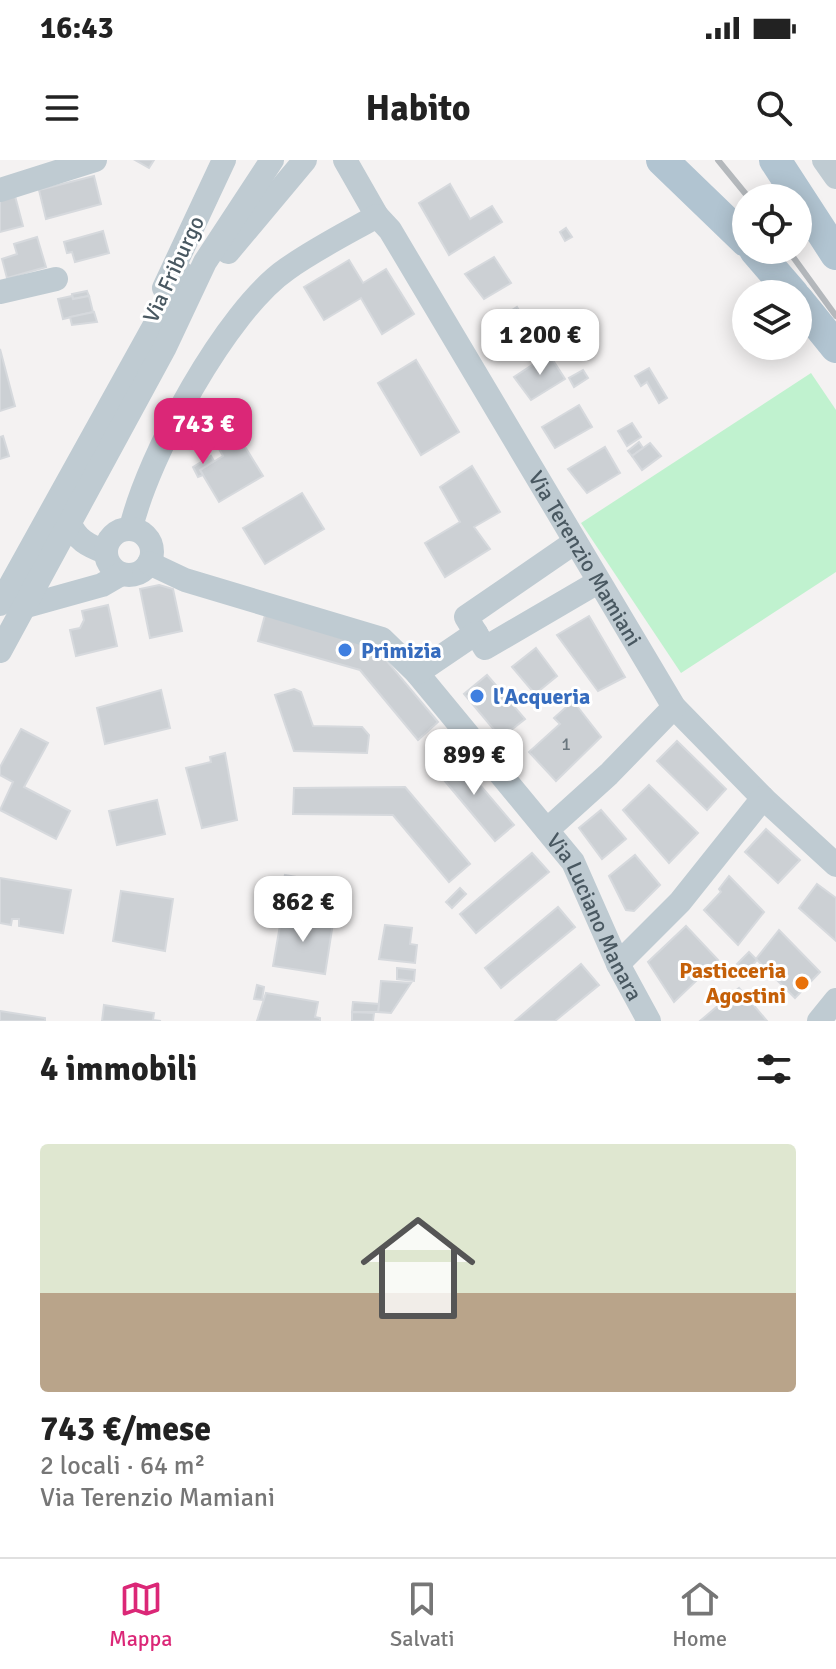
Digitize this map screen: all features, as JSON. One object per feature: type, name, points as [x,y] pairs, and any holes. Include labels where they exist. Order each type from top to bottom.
[{"type":"main road","points":[[662,160],[732,228]]},
{"type":"main road","points":[[762,160],[782,184]]},
{"type":"main road","points":[[775,160],[789,184]]},
{"type":"main road","points":[[812,221],[836,254]]},
{"type":"main road","points":[[767,264],[781,280]]},
{"type":"main road","points":[[812,317],[836,347]]},
{"type":"street","points":[[0,190],[95,160]]},
{"type":"street","name":"Via Friburgo","points":[[123,378],[224,160]]},
{"type":"street","points":[[0,651],[12,606],[123,378],[254,160]]},
{"type":"street","points":[[12,606],[69,522],[165,347],[205,262],[272,160]]},
{"type":"street","name":"Via Friburgo","points":[[165,347],[233,245],[305,160]]},
{"type":"street","name":"Via Terenzio Mamiani","points":[[345,160],[377,216],[390,230],[674,707],[763,798],[836,865]]},
{"type":"street","points":[[824,160],[836,177]]},
{"type":"street","points":[[131,528],[140,489],[220,340],[247,305],[286,269],[377,216]]},
{"type":"street","points":[[0,292],[56,279]]},
{"type":"street","points":[[69,522],[75,536],[105,552]]},
{"type":"street","points":[[12,606],[102,585],[121,574],[137,574],[149,563],[150,541],[131,528]]},
{"type":"street","points":[[121,574],[110,565],[105,552],[110,537],[131,528]]},
{"type":"street","points":[[575,542],[466,617],[485,648],[598,582]]},
{"type":"street","name":"Via Luciano Manara","points":[[149,563],[185,580],[382,639],[417,673],[573,862],[618,964],[649,1021]]},
{"type":"street","points":[[417,673],[476,633]]},
{"type":"street","points":[[547,830],[674,707]]},
{"type":"street","points":[[618,964],[680,902],[763,798]]},
{"type":"street","points":[[819,1021],[836,1000]]},
{"type":"green space","points":[[811,373],[836,410],[836,572],[681,673],[581,523]]},
{"type":"building","points":[[135,160],[154,160],[149,168]]},
{"type":"building","points":[[94,176],[101,204],[46,219],[39,190]]},
{"type":"building","points":[[450,184],[470,219],[492,206],[502,222],[449,255],[419,203]]},
{"type":"building","points":[[15,196],[23,226],[0,232],[0,200]]},
{"type":"building","points":[[566,228],[572,237],[565,241],[560,232]]},
{"type":"building","points":[[103,231],[109,253],[75,262],[72,252],[67,253],[64,242]]},
{"type":"building","points":[[37,237],[46,267],[7,278],[2,259],[17,254],[14,244]]},
{"type":"building","points":[[494,257],[511,283],[484,299],[465,274]]},
{"type":"building","points":[[349,260],[363,283],[386,269],[414,314],[382,334],[361,298],[324,320],[304,287]]},
{"type":"building","points":[[87,291],[89,296],[73,299],[72,294]]},
{"type":"building","points":[[72,296],[73,299],[89,296],[93,312],[63,319],[58,299]]},
{"type":"building","points":[[517,307],[534,334],[501,354],[485,327]]},
{"type":"building","points":[[94,312],[97,322],[72,325],[70,317]]},
{"type":"building","points":[[0,349],[15,406],[0,411]]},
{"type":"building","points":[[549,354],[565,379],[531,400],[514,377]]},
{"type":"building","points":[[416,360],[459,432],[421,455],[378,383]]},
{"type":"building","points":[[649,368],[667,398],[659,403],[647,382],[641,386],[635,376]]},
{"type":"building","points":[[583,370],[588,378],[574,387],[569,378]]},
{"type":"building","points":[[579,405],[592,427],[555,448],[542,427]]},
{"type":"building","points":[[632,423],[641,437],[627,446],[618,431]]},
{"type":"building","points":[[233,427],[263,476],[219,502],[200,470],[223,456],[214,440]]},
{"type":"building","points":[[3,436],[9,456],[0,459],[0,437]]},
{"type":"building","points":[[639,442],[643,448],[632,456],[628,451]]},
{"type":"building","points":[[650,443],[661,456],[642,470],[632,456]]},
{"type":"building","points":[[605,447],[620,473],[587,493],[568,469]]},
{"type":"building","points":[[211,456],[214,461],[200,470],[203,475],[198,477],[193,467]]},
{"type":"building","points":[[472,466],[500,512],[474,527],[490,549],[445,577],[425,543],[460,522],[440,487]]},
{"type":"building","points":[[302,493],[324,529],[265,564],[243,528]]},
{"type":"building","points":[[159,585],[173,589],[182,631],[150,638],[140,589]]},
{"type":"building","points":[[108,605],[117,646],[76,656],[70,630],[80,628],[84,620],[82,611]]},
{"type":"building","points":[[265,615],[376,648],[438,722],[418,740],[360,670],[258,641]]},
{"type":"building","points":[[589,616],[625,677],[598,691],[557,635]]},
{"type":"building","points":[[536,648],[557,676],[535,694],[512,667]]},
{"type":"building","points":[[487,675],[525,719],[501,738],[464,694]]},
{"type":"building","points":[[294,689],[301,692],[313,726],[362,727],[369,735],[367,753],[294,751],[275,695]]},
{"type":"building","points":[[161,690],[170,728],[105,744],[97,708]]},
{"type":"building","points":[[573,701],[601,737],[556,781],[529,752],[560,724],[554,718]]},
{"type":"building","points":[[21,729],[48,743],[24,787],[70,811],[56,839],[0,810],[13,782],[0,775],[0,767]]},
{"type":"building","points":[[677,741],[726,789],[707,810],[657,761]]},
{"type":"building","points":[[452,752],[514,825],[495,841],[434,768]]},
{"type":"building","points":[[225,753],[237,820],[202,828],[186,768],[211,762],[210,757]]},
{"type":"building","points":[[649,785],[698,833],[669,863],[623,810]]},
{"type":"building","points":[[405,787],[470,864],[449,882],[393,815],[293,814],[294,788]]},
{"type":"building","points":[[157,800],[165,834],[117,845],[109,811]]},
{"type":"building","points":[[601,810],[626,839],[602,859],[579,828]]},
{"type":"building","points":[[766,829],[800,860],[778,883],[745,852]]},
{"type":"building","points":[[532,853],[549,872],[476,933],[460,914]]},
{"type":"building","points":[[635,855],[660,885],[634,911],[626,910],[609,876]]},
{"type":"building","points":[[285,875],[337,884],[335,898],[340,899],[337,916],[276,906]]},
{"type":"building","points":[[729,876],[764,912],[738,945],[704,910],[721,892],[719,889]]},
{"type":"building","points":[[0,878],[71,890],[63,933],[19,926],[19,919],[12,919],[11,925],[0,923]]},
{"type":"building","points":[[817,884],[836,898],[836,941],[799,908]]},
{"type":"building","points":[[460,888],[466,894],[452,908],[446,902]]},
{"type":"building","points":[[121,891],[173,899],[165,951],[113,941]]},
{"type":"building","points":[[270,892],[278,893],[276,906],[268,904]]},
{"type":"building","points":[[558,907],[575,927],[501,988],[485,968]]},
{"type":"building","points":[[282,914],[333,923],[325,974],[273,966]]},
{"type":"building","points":[[385,925],[412,928],[410,944],[417,945],[415,963],[379,959]]},
{"type":"building","points":[[686,926],[718,960],[674,1002],[648,962]]},
{"type":"building","points":[[779,930],[820,972],[795,998],[756,959]]},
{"type":"building","points":[[749,952],[757,960],[746,973],[737,964]]},
{"type":"building","points":[[581,964],[599,985],[555,1021],[515,1021]]},
{"type":"building","points":[[397,968],[415,970],[414,981],[397,979]]},
{"type":"building","points":[[381,981],[411,983],[391,1013],[378,1012]]},
{"type":"building","points":[[257,985],[264,987],[262,1000],[254,999]]},
{"type":"building","points":[[739,988],[767,1021],[700,1021]]},
{"type":"building","points":[[266,993],[318,1002],[315,1017],[320,1021],[257,1021]]},
{"type":"building","points":[[353,1002],[379,1004],[378,1012],[352,1012]]},
{"type":"building","points":[[104,1005],[154,1013],[153,1020],[161,1021],[102,1021]]},
{"type":"building","points":[[0,1011],[45,1018],[45,1021],[0,1021]]},
{"type":"building","points":[[352,1012],[374,1013],[373,1021],[352,1021]]},
{"type":"railway","points":[[718,160],[738,184]]},
{"type":"railway","points":[[798,264],[836,316]]},
{"type":"place","name":"Primizia","points":[[345,650]]},
{"type":"place","name":"l'Acqueria","points":[[477,696]]},
{"type":"place","name":"Pasticceria Agostini","points":[[802,983]]}]
